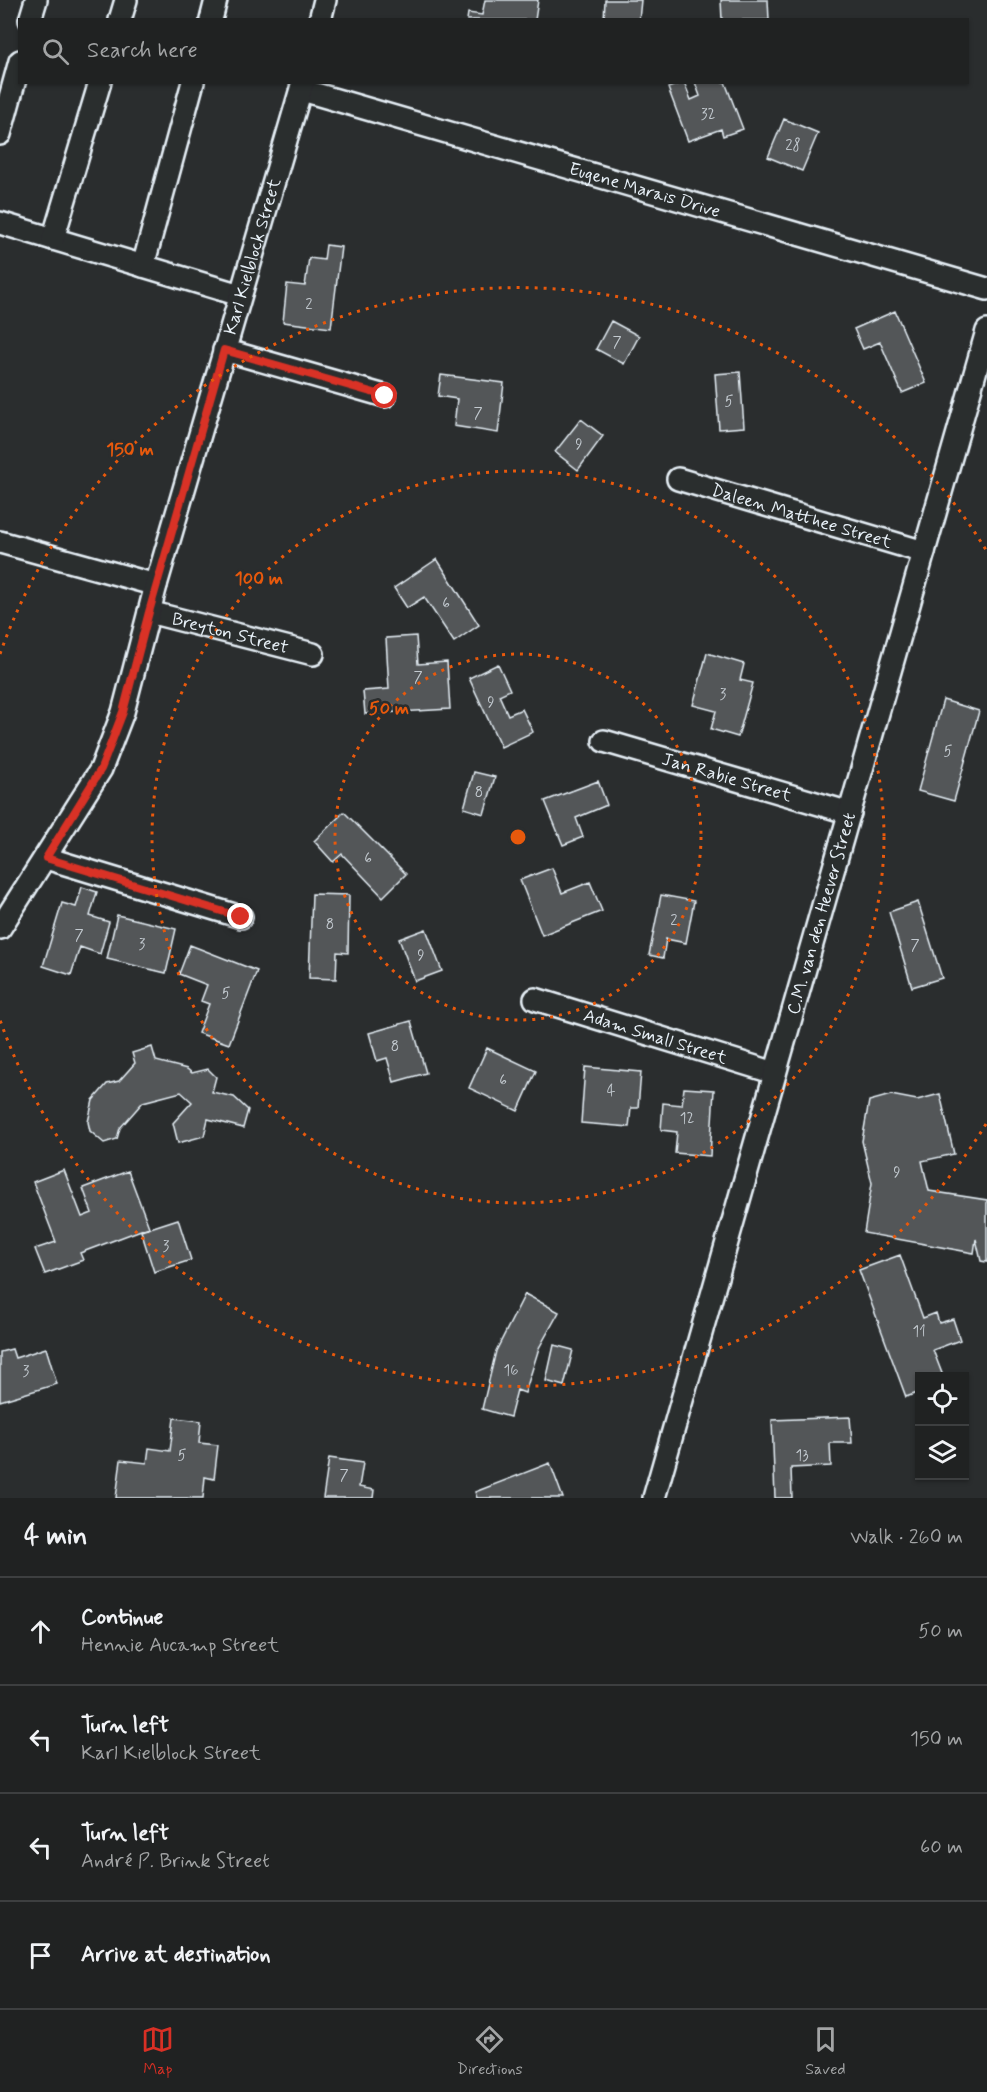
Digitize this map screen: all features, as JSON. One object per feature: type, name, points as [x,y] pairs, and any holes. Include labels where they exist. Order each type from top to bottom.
[{"type":"street","points":[[31,18],[36,0]]},
{"type":"street","points":[[121,18],[126,0]]},
{"type":"street","points":[[212,18],[216,0]]},
{"type":"street","points":[[320,18],[325,0]]},
{"type":"street","points":[[0,134],[18,68]]},
{"type":"street","points":[[52,239],[99,84]]},
{"type":"street","points":[[142,266],[192,84]]},
{"type":"street","name":"Eugene Marais Drive","points":[[303,86],[987,289]]},
{"type":"street","name":"Karl Kielblock Street","points":[[0,928],[101,769],[123,712],[156,585],[303,86]]},
{"type":"street","points":[[0,223],[240,295]]},
{"type":"street","name":"C.M. van den Heever Street","points":[[654,1498],[987,331]]},
{"type":"street","points":[[224,350],[385,396]]},
{"type":"street","name":"Daleen Matthee Street","points":[[678,479],[924,552]]},
{"type":"street","points":[[0,542],[156,585]]},
{"type":"street","name":"Breyton Street","points":[[149,612],[313,654]]},
{"type":"street","name":"Jan Rabie Street","points":[[604,741],[850,813]]},
{"type":"street","points":[[46,858],[241,917]]},
{"type":"street","name":"Adam Small Street","points":[[534,999],[775,1073]]},
{"type":"building","points":[[485,0],[538,0],[535,18],[467,18],[468,13],[482,15]]},
{"type":"building","points":[[605,0],[641,0],[639,18],[604,18]]},
{"type":"building","points":[[721,0],[768,0],[769,18],[722,18]]},
{"type":"building","points":[[685,84],[691,100],[700,96],[696,84],[726,84],[743,129],[723,136],[721,129],[688,141],[668,88]]},
{"type":"building","points":[[784,119],[818,133],[802,171],[768,157]]},
{"type":"building","points":[[326,245],[341,247],[331,328],[283,322],[287,284],[305,286],[309,258],[324,260]]},
{"type":"building","points":[[895,311],[926,383],[902,393],[880,342],[863,349],[854,329]]},
{"type":"building","points":[[611,321],[639,336],[624,364],[596,349]]},
{"type":"building","points":[[740,372],[744,427],[719,429],[715,374]]},
{"type":"building","points":[[441,375],[504,383],[498,433],[454,426],[457,399],[438,396]]},
{"type":"building","points":[[581,419],[603,436],[578,470],[555,452]]},
{"type":"building","points":[[437,559],[479,625],[454,642],[424,597],[407,608],[394,588]]},
{"type":"building","points":[[416,636],[418,664],[447,662],[450,709],[365,714],[363,691],[389,689],[386,638]]},
{"type":"building","points":[[707,653],[744,664],[740,680],[753,683],[738,737],[711,729],[716,711],[693,705]]},
{"type":"building","points":[[498,664],[510,690],[499,695],[508,715],[522,709],[533,732],[501,747],[469,678]]},
{"type":"building","points":[[943,700],[979,711],[954,801],[918,791]]},
{"type":"building","points":[[474,772],[495,777],[484,814],[464,808]]},
{"type":"building","points":[[598,781],[607,805],[576,818],[583,837],[563,845],[545,801]]},
{"type":"building","points":[[344,812],[406,874],[383,897],[342,854],[333,862],[314,841]]},
{"type":"building","points":[[552,868],[562,893],[590,882],[602,911],[542,935],[520,880]]},
{"type":"building","points":[[82,887],[97,892],[90,916],[109,922],[100,954],[80,947],[71,975],[43,966],[62,903],[76,907]]},
{"type":"building","points":[[312,894],[349,895],[348,953],[337,952],[336,979],[309,978]]},
{"type":"building","points":[[661,895],[694,901],[686,943],[666,939],[663,958],[649,955]]},
{"type":"building","points":[[918,902],[942,978],[912,987],[889,912]]},
{"type":"building","points":[[117,915],[176,929],[166,973],[107,959]]},
{"type":"building","points":[[426,929],[442,971],[415,981],[399,939]]},
{"type":"building","points":[[190,945],[257,971],[229,1044],[198,1033],[209,1004],[201,1001],[207,985],[179,974]]},
{"type":"building","points":[[411,1021],[426,1073],[394,1082],[387,1058],[377,1061],[369,1033]]},
{"type":"building","points":[[152,1047],[156,1061],[187,1069],[192,1073],[208,1069],[216,1077],[212,1092],[234,1097],[248,1110],[243,1128],[208,1119],[204,1136],[178,1143],[173,1123],[192,1102],[181,1092],[143,1102],[120,1128],[117,1139],[104,1143],[90,1131],[88,1122],[93,1100],[107,1084],[119,1081],[135,1063],[132,1053]]},
{"type":"building","points":[[487,1048],[536,1071],[518,1111],[469,1088]]},
{"type":"building","points":[[585,1067],[641,1072],[638,1108],[631,1108],[629,1127],[581,1123]]},
{"type":"building","points":[[684,1088],[714,1090],[710,1156],[675,1153],[677,1132],[661,1130],[663,1103],[682,1105]]},
{"type":"building","points":[[940,1094],[954,1154],[922,1161],[929,1191],[987,1200],[987,1262],[981,1261],[976,1239],[974,1253],[864,1233],[872,1183],[862,1141],[869,1101],[891,1095],[917,1100]]},
{"type":"building","points":[[64,1170],[82,1217],[92,1213],[83,1188],[128,1171],[149,1227],[80,1253],[83,1260],[45,1274],[35,1249],[56,1242],[33,1182]]},
{"type":"building","points":[[178,1219],[191,1260],[154,1272],[141,1231]]},
{"type":"building","points":[[900,1255],[923,1318],[936,1313],[939,1323],[953,1319],[960,1340],[933,1350],[941,1372],[915,1372],[915,1394],[906,1397],[859,1270]]},
{"type":"building","points":[[525,1294],[559,1312],[539,1348],[525,1393],[517,1390],[510,1417],[482,1409],[496,1351]]},
{"type":"building","points":[[554,1345],[573,1350],[564,1386],[546,1381]]},
{"type":"building","points":[[46,1348],[57,1384],[0,1401],[0,1352],[12,1349],[15,1358]]},
{"type":"building","points":[[850,1417],[852,1443],[830,1443],[831,1466],[791,1468],[792,1498],[775,1498],[772,1420]]},
{"type":"building","points":[[174,1418],[201,1421],[199,1443],[218,1445],[214,1479],[205,1477],[203,1498],[116,1498],[121,1460],[147,1463],[149,1448],[170,1451]]},
{"type":"building","points":[[329,1458],[363,1463],[359,1487],[374,1490],[373,1498],[323,1498]]},
{"type":"building","points":[[550,1463],[563,1498],[477,1498],[475,1492]]},
{"type":"route","points":[[241,917],[46,858],[101,769],[123,712],[149,612],[224,350],[385,396]]}]
